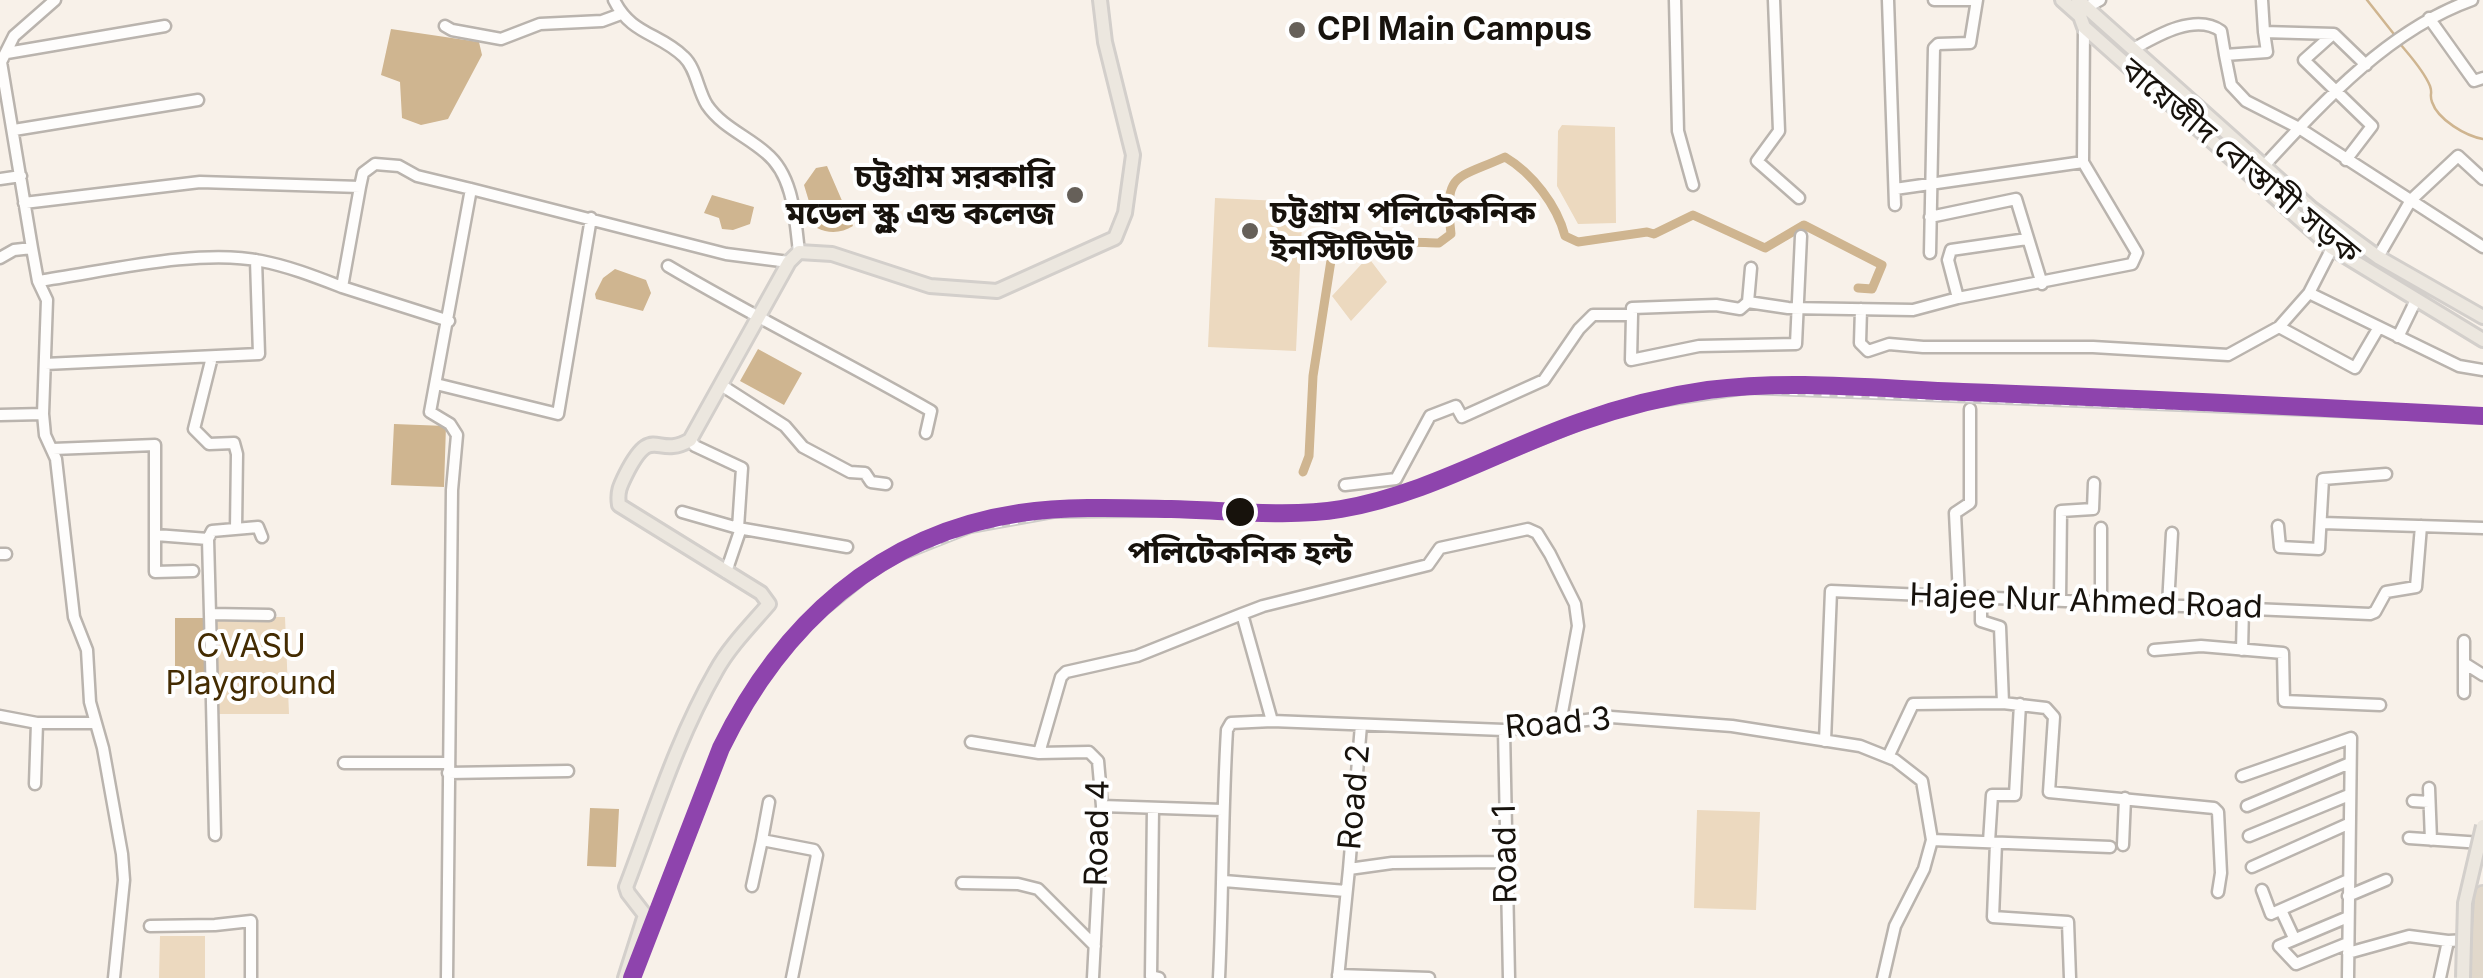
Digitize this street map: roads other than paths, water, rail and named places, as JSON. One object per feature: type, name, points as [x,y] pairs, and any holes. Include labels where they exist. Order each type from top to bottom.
[{"type":"highway","points":[[2465,978],[2474,870],[2482,841]]},
{"type":"highway","points":[[2478,978],[2483,894]]},
{"type":"main road","points":[[625,978],[645,914],[626,887],[689,723],[718,667],[769,604],[761,593],[618,505],[617,493],[639,448],[684,444],[690,440],[794,257],[832,254],[930,286],[997,291],[1116,238],[1125,213],[1133,155],[1105,42],[1100,0]]},
{"type":"main road","name":"বায়েজীদ বোস্তামী সড়ক","points":[[2062,0],[2082,13],[2332,248],[2483,340]]},
{"type":"main road","points":[[2082,13],[2328,228],[2483,323]]},
{"type":"main road","name":"বায়েজীদ বোস্তামী সড়ক","points":[[2082,13],[2097,18],[2135,48],[2263,167],[2378,258],[2483,323]]},
{"type":"main road","points":[[2097,18],[2182,102]]},
{"type":"main road","points":[[2465,978],[2465,903],[2483,826]]},
{"type":"street","points":[[56,0],[14,36],[1,62],[3,102],[14,130],[38,281],[48,311],[45,436],[52,449],[74,617],[87,650],[90,702],[122,854],[124,880],[114,978]]},
{"type":"street","points":[[342,287],[363,173],[375,164],[399,166],[417,176],[726,254],[794,257],[794,212],[777,164],[765,151],[736,134],[708,106],[686,58],[639,30],[621,14],[614,0]]},
{"type":"street","points":[[1674,0],[1678,131],[1694,185]]},
{"type":"street","points":[[1774,0],[1779,132],[1756,161],[1799,198]]},
{"type":"street","points":[[1888,0],[1895,205]]},
{"type":"street","points":[[1930,253],[1934,48],[1938,44],[1970,43],[1977,0],[1934,0]]},
{"type":"street","points":[[1748,302],[1798,308],[1913,310],[2132,264],[2138,253],[2083,162],[2082,13],[2100,0]]},
{"type":"street","points":[[2225,55],[2267,52],[2262,0]]},
{"type":"street","points":[[2432,0],[2433,15],[2474,81],[2483,78]]},
{"type":"street","points":[[2263,167],[2382,51],[2433,15],[2472,0]]},
{"type":"street","points":[[445,26],[501,39],[540,24],[602,21],[621,14]]},
{"type":"street","points":[[7,52],[165,26]]},
{"type":"street","points":[[2135,48],[2180,28],[2213,26],[2220,31],[2230,85],[2246,100],[2299,128],[2483,247]]},
{"type":"street","points":[[2264,32],[2334,34],[2366,66]]},
{"type":"street","points":[[2334,34],[2304,60],[2372,126],[2346,160]]},
{"type":"street","points":[[14,130],[198,100]]},
{"type":"street","points":[[2378,258],[2411,200],[2458,156],[2483,180]]},
{"type":"street","points":[[1895,188],[2083,162]]},
{"type":"street","points":[[0,179],[21,176]]},
{"type":"street","points":[[24,203],[200,182],[360,187]]},
{"type":"street","points":[[448,978],[452,490],[457,435],[450,424],[430,412],[450,321],[471,189]]},
{"type":"street","points":[[1930,217],[2016,199],[2042,284]]},
{"type":"street","points":[[436,384],[558,414],[592,218]]},
{"type":"street","points":[[1751,268],[1748,302],[1740,309],[1716,305],[1632,308],[1630,360],[1700,346],[1796,344],[1801,236]]},
{"type":"street","points":[[1958,298],[1948,260],[1951,250],[2027,239]]},
{"type":"street","points":[[0,258],[14,250],[32,248]]},
{"type":"street","points":[[1860,309],[1860,343],[1868,351],[1888,344],[2092,347],[2228,355],[2278,326],[2309,293],[2332,248]]},
{"type":"street","points":[[38,281],[183,260],[256,260],[450,321]]},
{"type":"street","points":[[45,364],[259,354],[256,260]]},
{"type":"street","points":[[668,266],[757,319],[932,411],[926,433]]},
{"type":"street","points":[[2309,293],[2458,366],[2483,370]]},
{"type":"street","points":[[2398,336],[2416,300]]},
{"type":"street","points":[[1345,485],[1396,479],[1430,416],[1456,406],[1462,417],[1544,380],[1592,315],[1632,314]]},
{"type":"street","points":[[2278,326],[2355,368],[2379,327]]},
{"type":"street","points":[[212,357],[194,429],[208,444],[234,442],[236,530]]},
{"type":"street","points":[[721,385],[785,426],[803,447],[850,472],[865,474],[871,482],[886,484]]},
{"type":"street","points":[[1959,596],[1954,513],[1970,504],[1970,409]]},
{"type":"street","points":[[0,415],[43,414]]},
{"type":"street","points":[[690,440],[742,468],[740,528],[726,572]]},
{"type":"street","points":[[52,449],[155,445],[155,572],[193,571]]},
{"type":"street","points":[[2278,526],[2280,548],[2321,547],[2323,480],[2386,474]]},
{"type":"street","points":[[2060,600],[2061,512],[2093,509],[2094,483]]},
{"type":"street","points":[[682,512],[740,528],[847,547]]},
{"type":"street","points":[[2322,522],[2483,528]]},
{"type":"street","name":"Hajee Nur Ahmed Road","points":[[1824,740],[1830,591],[2375,612],[2386,592],[2416,587],[2421,526]]},
{"type":"street","points":[[215,834],[208,539],[212,531],[258,527],[262,537]]},
{"type":"street","points":[[2101,528],[2101,602]]},
{"type":"street","points":[[1039,753],[1061,676],[1073,668],[1127,660],[1264,606],[1428,565],[1440,548],[1528,529],[1537,533],[1575,604],[1578,626],[1560,723]]},
{"type":"street","points":[[2168,605],[2172,533]]},
{"type":"street","points":[[156,535],[208,539]]},
{"type":"street","points":[[1980,597],[1981,621],[2000,627],[2003,703]]},
{"type":"street","points":[[2242,608],[2242,650]]},
{"type":"street","points":[[210,614],[269,615]]},
{"type":"street","points":[[1242,614],[1272,721]]},
{"type":"street","points":[[2464,641],[2464,693]]},
{"type":"street","points":[[2154,650],[2201,646],[2284,654],[2282,699],[2286,702],[2380,705]]},
{"type":"street","points":[[2464,663],[2483,675]]},
{"type":"street","points":[[1888,757],[1913,704],[2003,703],[2046,708],[2054,717],[2048,792],[2216,810],[2221,874],[2218,892]]},
{"type":"street","points":[[2020,704],[2015,794],[1992,796],[1993,917],[2068,922],[2070,978]]},
{"type":"street","points":[[0,716],[38,723],[95,723]]},
{"type":"street","name":"Road 3","points":[[1219,978],[1224,881],[1222,810],[1227,730],[1231,723],[1240,720],[1504,730],[1611,717],[1732,726],[1860,746],[1888,757],[1922,781],[1932,840],[1924,869],[1895,926],[1883,978]]},
{"type":"street","points":[[34,784],[38,723]]},
{"type":"street","name":"Road 2","points":[[1338,976],[1360,725]]},
{"type":"street","name":"Road 1","points":[[1504,730],[1509,978]]},
{"type":"street","points":[[2242,776],[2350,737],[2348,978]]},
{"type":"street","name":"Road 4","points":[[971,742],[1039,753],[1095,755],[1102,806],[1093,978]]},
{"type":"street","points":[[344,763],[568,771]]},
{"type":"street","points":[[2246,806],[2350,764]]},
{"type":"street","points":[[2429,788],[2432,840]]},
{"type":"street","points":[[2250,836],[2349,796]]},
{"type":"street","points":[[2123,845],[2125,798]]},
{"type":"street","points":[[752,886],[769,802]]},
{"type":"street","points":[[2412,802],[2430,802]]},
{"type":"street","points":[[1102,806],[1222,810]]},
{"type":"street","points":[[1153,808],[1151,976],[1159,978]]},
{"type":"street","points":[[2252,868],[2348,824]]},
{"type":"street","points":[[2409,838],[2482,841]]},
{"type":"street","points":[[762,840],[814,850],[817,855],[792,978]]},
{"type":"street","points":[[1932,840],[2110,848]]},
{"type":"street","name":"Road 2","points":[[1349,870],[1392,863],[1506,862]]},
{"type":"street","points":[[2262,890],[2270,913],[2348,880]]},
{"type":"street","points":[[2348,896],[2386,880]]},
{"type":"street","points":[[1224,881],[1346,891]]},
{"type":"street","points":[[962,883],[1018,884],[1038,889],[1095,946]]},
{"type":"street","points":[[2280,910],[2294,938]]},
{"type":"street","points":[[2348,917],[2280,946],[2296,964],[2348,948],[2409,936],[2467,940]]},
{"type":"street","points":[[150,926],[215,926],[251,921],[252,978]]},
{"type":"street","points":[[2440,978],[2448,941]]},
{"type":"street","points":[[1338,976],[1428,978]]},
{"type":"waterway","points":[[2367,0],[2397,38]]},
{"type":"waterway","points":[[2401,45],[2427,80],[2440,115],[2461,131],[2483,139]]},
{"type":"waterway","points":[[1303,472],[1309,456],[1313,376],[1332,254],[1371,243],[1439,243],[1451,234],[1449,199],[1457,180],[1505,157],[1534,181],[1550,202],[1565,236],[1578,242],[1654,234],[1693,215],[1765,248],[1804,225],[1882,265],[1872,289],[1858,288]]},
{"type":"railway","points":[[637,978],[723,752],[767,676],[805,630],[869,578],[898,560],[971,531],[1054,516],[1340,513],[1405,498],[1600,420],[1647,407],[1748,392],[2483,421]]},
{"type":"place","name":"CPI Main Campus","points":[[1297,30]]},
{"type":"place","name":"চট্টগ্রাম সরকারি মডেল স্কুল এন্ড কলেজ","points":[[1075,195]]},
{"type":"place","name":"চট্টগ্রাম পলিটেকনিক ইনস্টিটিউট","points":[[1250,231]]},
{"type":"place","name":"পলিটেকনিক হল্ট","points":[[1240,512]]},
{"type":"park label","name":"CVASU Playground","points":[[251,666]]}]
